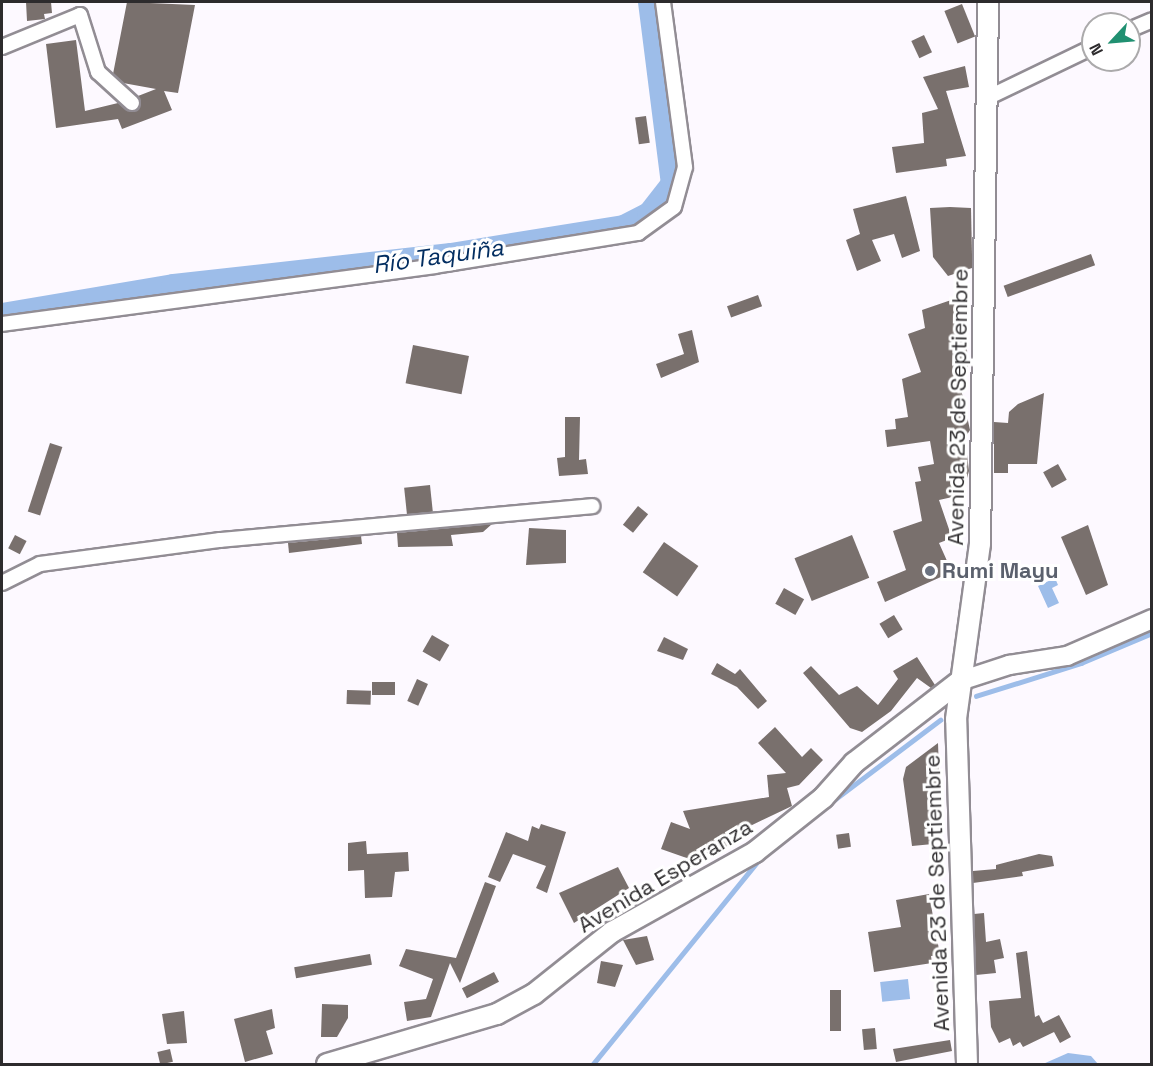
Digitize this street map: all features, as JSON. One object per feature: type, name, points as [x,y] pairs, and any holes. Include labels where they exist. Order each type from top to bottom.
[{"type":"main road","name":"Avenida 23 de Septiembre","points":[[967,1065],[956,719],[980,544],[989,97],[988,2]]},
{"type":"main road","name":"Avenida Esperanza","points":[[327,1065],[497,1014],[534,994],[612,932],[755,852],[824,798],[854,763],[959,688]]},
{"type":"street","points":[[2,324],[434,266],[638,233],[674,207],[685,167],[663,2]]},
{"type":"street","points":[[2,47],[80,15],[98,72],[132,103]]},
{"type":"street","points":[[989,97],[1081,54]]},
{"type":"street","points":[[2,582],[40,564],[220,540],[592,506]]},
{"type":"street","points":[[959,688],[1009,665],[1067,656],[1152,619]]},
{"type":"water","points":[[1055,578],[1058,585],[1052,588],[1059,603],[1048,608],[1038,586]]},
{"type":"water","points":[[908,979],[910,999],[882,1002],[880,982]]},
{"type":"water","points":[[1068,1053],[1091,1056],[1098,1064],[1043,1064]]},
{"type":"building","points":[[26,2],[51,2],[52,13],[44,14],[45,19],[27,21]]},
{"type":"building","points":[[127,2],[195,5],[178,93],[164,91],[172,110],[122,129],[118,119],[56,128],[46,44],[76,40],[85,111],[118,103],[135,111],[141,104],[138,96],[156,89],[123,83],[113,74]]},
{"type":"building","points":[[962,4],[975,36],[957,44],[944,11]]},
{"type":"building","points":[[924,35],[932,52],[919,58],[911,41]]},
{"type":"building","points":[[965,66],[969,87],[946,91],[966,156],[946,159],[947,166],[896,173],[892,147],[924,143],[922,113],[938,109],[923,77]]},
{"type":"building","points":[[646,116],[650,143],[639,144],[635,118]]},
{"type":"building","points":[[906,196],[920,251],[902,258],[894,234],[872,240],[881,261],[857,271],[846,240],[860,234],[853,209]]},
{"type":"building","points":[[930,208],[971,208],[972,268],[948,276],[933,257]]},
{"type":"building","points":[[1091,254],[1095,265],[1008,297],[1004,286]]},
{"type":"building","points":[[758,295],[762,306],[731,318],[727,306]]},
{"type":"building","points":[[957,298],[962,312],[953,315],[967,349],[968,371],[958,375],[970,430],[965,438],[969,471],[967,478],[954,481],[957,496],[939,500],[952,538],[939,543],[952,572],[885,602],[877,582],[906,570],[893,531],[922,521],[915,482],[921,481],[918,467],[934,464],[930,441],[887,447],[885,430],[896,429],[895,419],[908,417],[902,379],[921,372],[908,334],[925,328],[922,310]]},
{"type":"building","points":[[692,330],[699,362],[661,378],[656,364],[684,354],[678,334]]},
{"type":"building","points":[[413,345],[469,356],[462,394],[406,383]]},
{"type":"building","points":[[1044,393],[1037,464],[1008,464],[1008,473],[994,473],[994,422],[1008,423],[1009,412],[1018,404]]},
{"type":"building","points":[[565,417],[580,417],[579,460],[586,459],[588,474],[559,476],[557,458],[565,457]]},
{"type":"building","points":[[50,443],[62,447],[40,515],[28,511]]},
{"type":"building","points":[[1058,464],[1067,480],[1052,488],[1043,472]]},
{"type":"building","points":[[430,485],[433,512],[407,515],[404,488]]},
{"type":"building","points":[[638,506],[648,514],[633,533],[623,525]]},
{"type":"building","points":[[492,524],[483,532],[451,535],[453,546],[398,547],[397,533]]},
{"type":"building","points":[[1088,525],[1108,585],[1086,595],[1061,537]]},
{"type":"building","points":[[529,528],[566,530],[566,563],[526,565]]},
{"type":"building","points":[[15,535],[27,541],[20,554],[8,548]]},
{"type":"building","points":[[852,535],[869,578],[812,601],[795,558]]},
{"type":"building","points":[[361,536],[362,544],[289,553],[288,543]]},
{"type":"building","points":[[664,542],[698,566],[677,596],[643,572]]},
{"type":"building","points":[[784,588],[804,599],[795,615],[775,604]]},
{"type":"building","points":[[894,615],[903,630],[888,638],[879,624]]},
{"type":"building","points":[[432,635],[449,645],[440,661],[422,651]]},
{"type":"building","points":[[664,637],[688,649],[683,660],[657,651]]},
{"type":"building","points":[[917,657],[935,685],[931,688],[917,678],[891,711],[862,732],[850,728],[803,673],[811,666],[839,695],[857,686],[878,705],[898,679],[893,671]]},
{"type":"building","points":[[717,663],[735,674],[740,669],[767,701],[758,709],[737,687],[711,674]]},
{"type":"building","points":[[417,679],[428,684],[418,706],[407,701]]},
{"type":"building","points":[[372,682],[395,682],[395,695],[372,695]]},
{"type":"building","points":[[347,690],[371,691],[370,705],[347,704]]},
{"type":"building","points":[[775,727],[802,757],[811,748],[823,760],[799,785],[787,788],[792,806],[748,827],[751,833],[698,862],[661,849],[671,822],[690,829],[683,811],[769,797],[767,775],[786,773],[758,743]]},
{"type":"building","points":[[938,743],[940,797],[932,797],[933,844],[912,846],[903,779],[906,767]]},
{"type":"building","points":[[541,824],[566,832],[547,893],[536,888],[546,866],[513,854],[500,882],[488,877],[506,832],[528,841],[532,826],[539,829]]},
{"type":"building","points":[[849,833],[851,847],[838,849],[836,835]]},
{"type":"building","points":[[366,841],[367,854],[408,852],[409,871],[395,872],[392,897],[365,898],[364,870],[348,871],[348,843]]},
{"type":"building","points":[[1039,854],[1052,856],[1054,866],[1022,872],[1023,876],[973,883],[973,871],[996,869],[996,865]]},
{"type":"building","points":[[618,867],[629,888],[574,923],[559,893]]},
{"type":"building","points":[[485,882],[496,886],[460,983],[450,963],[431,1017],[407,1021],[404,1002],[426,999],[433,979],[399,966],[406,949],[456,958]]},
{"type":"building","points":[[929,894],[940,955],[931,956],[932,963],[874,972],[868,932],[901,927],[896,900]]},
{"type":"building","points":[[984,913],[986,942],[1000,939],[1004,958],[994,960],[996,973],[976,975],[974,914]]},
{"type":"building","points":[[647,936],[654,960],[636,965],[623,940]]},
{"type":"building","points":[[1027,951],[1035,1017],[1039,1015],[1043,1023],[1059,1015],[1071,1037],[1060,1043],[1054,1032],[1023,1047],[1020,1042],[1013,1046],[1010,1038],[999,1043],[991,1027],[989,1001],[1021,998],[1016,953]]},
{"type":"building","points":[[370,954],[372,965],[296,978],[294,967]]},
{"type":"building","points":[[601,961],[623,965],[615,987],[597,983]]},
{"type":"building","points":[[494,972],[499,982],[467,998],[462,988]]},
{"type":"building","points":[[830,990],[841,990],[841,1031],[830,1031]]},
{"type":"building","points":[[322,1004],[348,1005],[348,1018],[337,1037],[321,1037]]},
{"type":"building","points":[[272,1009],[275,1028],[266,1031],[273,1054],[245,1062],[234,1019]]},
{"type":"building","points":[[184,1011],[187,1043],[167,1044],[162,1014]]},
{"type":"building","points":[[875,1028],[877,1049],[864,1050],[862,1029]]},
{"type":"building","points":[[950,1040],[952,1051],[896,1062],[893,1049]]},
{"type":"building","points":[[170,1049],[173,1062],[160,1064],[157,1052]]},
{"type":"waterway","name":"Río Taquiña","points":[[2,316],[174,287],[451,256],[624,228],[650,215],[674,184],[651,2]]},
{"type":"waterway","points":[[976,696],[1081,663],[1152,633]]},
{"type":"waterway","points":[[834,800],[940,720]]},
{"type":"waterway","points":[[593,1064],[759,860]]},
{"type":"place","name":"Rumi Mayu","points":[[930,571]]}]
